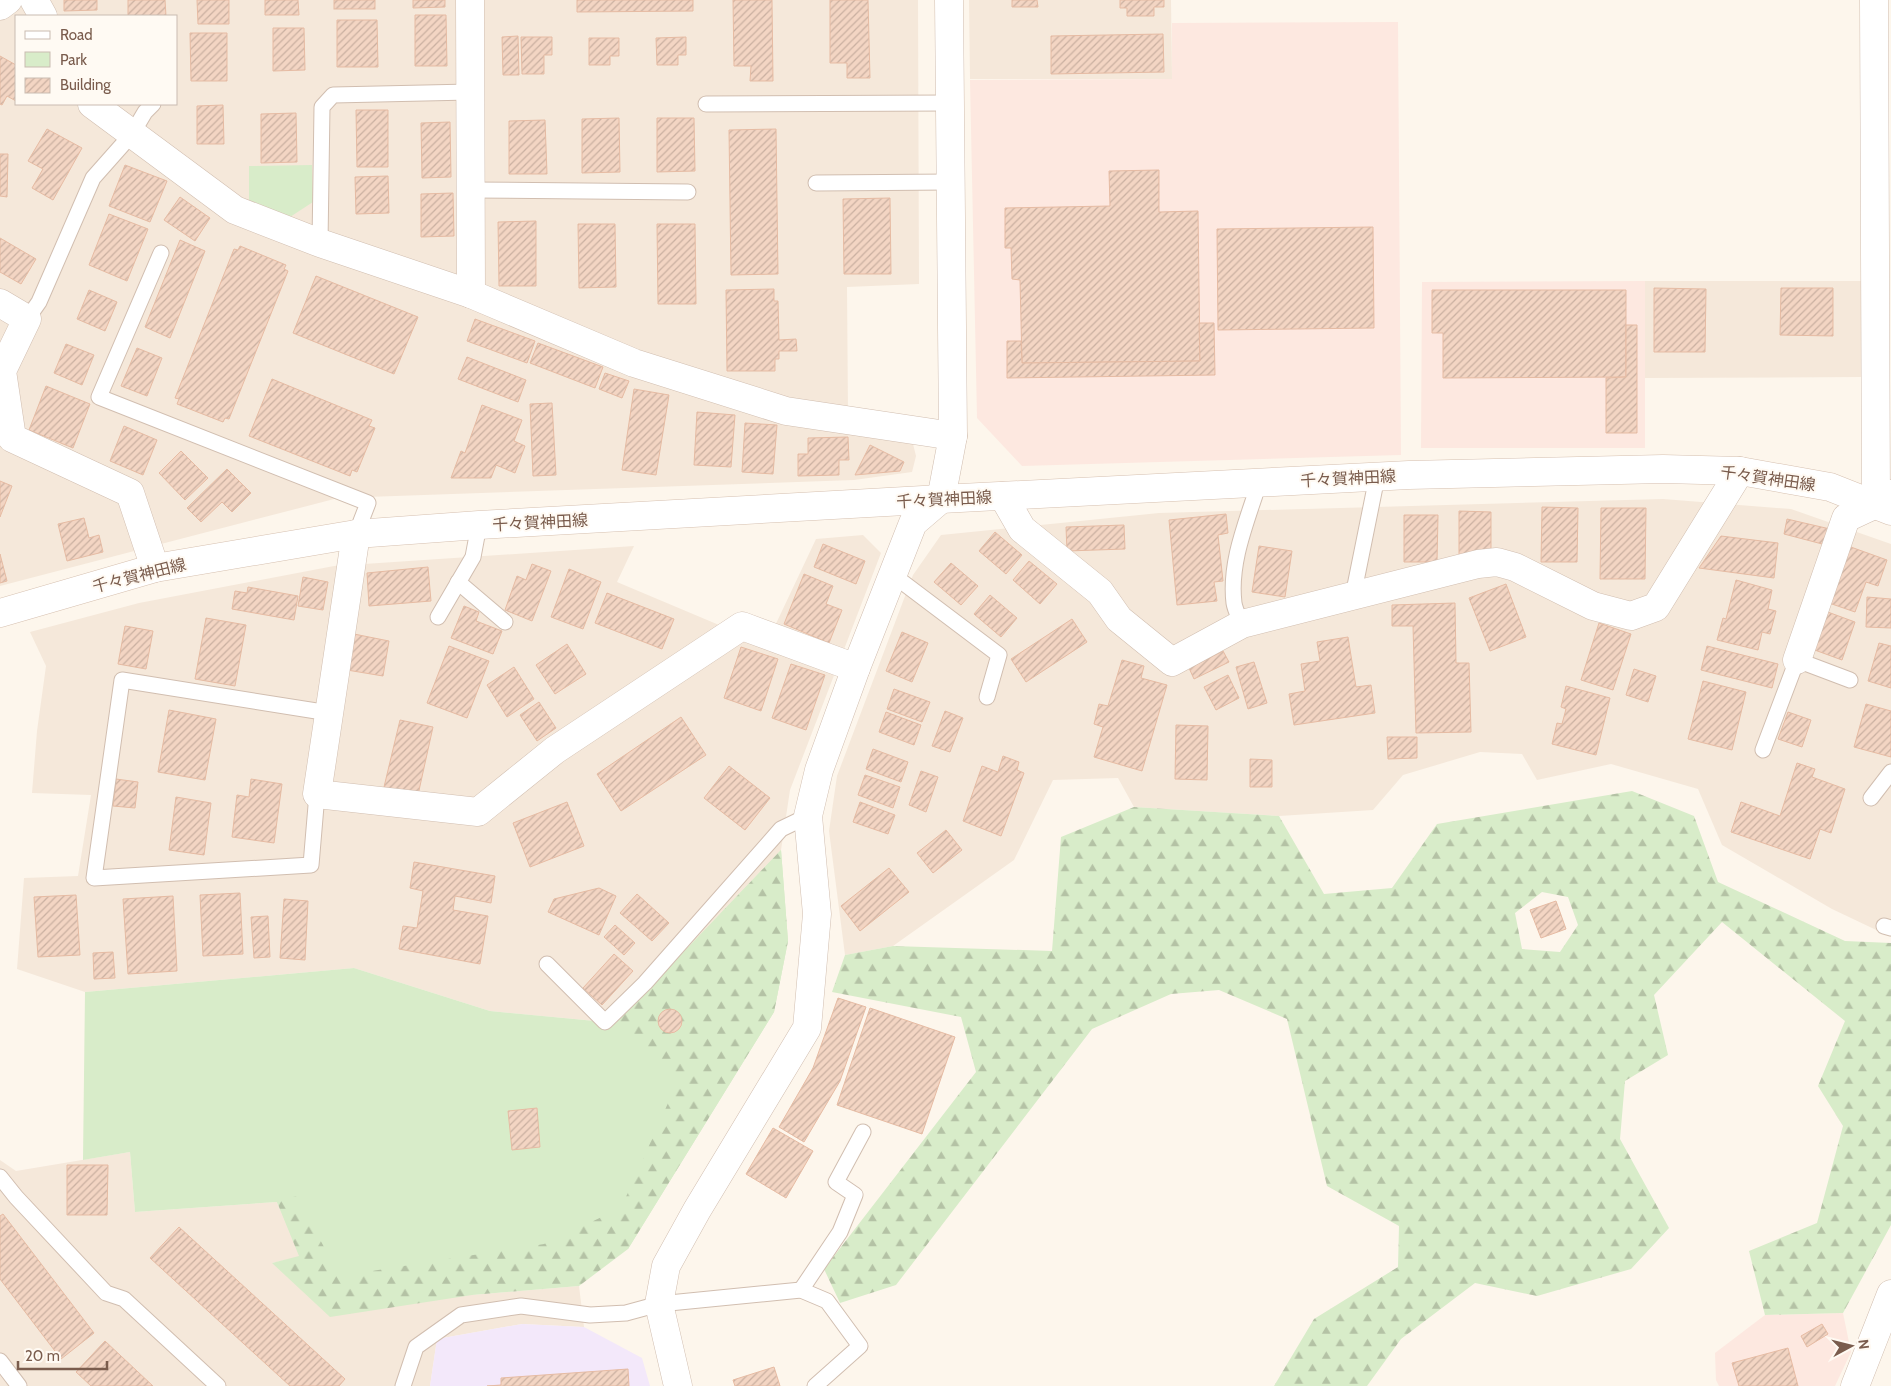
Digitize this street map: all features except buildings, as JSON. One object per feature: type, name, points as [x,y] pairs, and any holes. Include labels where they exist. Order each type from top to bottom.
[{"type":"street","points":[[0,6],[8,0]]},
{"type":"street","points":[[34,0],[42,15]]},
{"type":"street","points":[[470,0],[471,294]]},
{"type":"street","points":[[678,1386],[660,1304],[666,1266],[697,1210],[807,1028],[817,914],[808,816],[819,770],[856,668],[913,523],[941,499],[953,436],[949,0]]},
{"type":"street","points":[[1797,660],[1846,518],[1886,503],[1874,0]]},
{"type":"street","points":[[93,105],[235,210],[320,243],[471,294],[634,363],[786,411],[953,436]]},
{"type":"street","points":[[0,303],[27,319],[2,371],[12,438],[130,493],[155,568]]},
{"type":"street","name":"千々賀神田線","points":[[0,613],[155,568],[356,534],[479,525],[1377,477],[1663,469],[1740,470],[1830,487],[1886,503]]},
{"type":"street","points":[[1003,496],[1022,530],[1100,592],[1119,618],[1172,662],[1242,624],[1478,564],[1497,562],[1515,567],[1593,606],[1631,616],[1656,607],[1740,470]]},
{"type":"street","points":[[356,534],[316,794],[478,812],[555,750],[742,626],[856,668]]},
{"type":"street","points":[[1855,1386],[1891,1294]]},
{"type":"lane","points":[[320,243],[322,107],[333,96],[470,92]]},
{"type":"lane","points":[[706,104],[950,103]]},
{"type":"lane","points":[[27,319],[39,302],[93,178],[132,134],[145,112],[152,105]]},
{"type":"lane","points":[[816,183],[951,182]]},
{"type":"lane","points":[[471,190],[688,192]]},
{"type":"lane","points":[[162,253],[99,397],[368,503],[356,534]]},
{"type":"lane","points":[[1353,596],[1377,477]]},
{"type":"lane","points":[[1242,624],[1234,604],[1233,577],[1239,545],[1259,483]]},
{"type":"lane","points":[[438,617],[473,557],[479,525]]},
{"type":"lane","points":[[893,575],[999,655],[987,697]]},
{"type":"lane","points":[[458,582],[504,622]]},
{"type":"lane","points":[[1763,750],[1797,660],[1850,680]]},
{"type":"lane","points":[[316,794],[311,865],[94,878],[122,680],[329,714]]},
{"type":"lane","points":[[1871,798],[1891,772]]},
{"type":"lane","points":[[547,964],[605,1022],[646,983],[782,829],[808,816]]},
{"type":"lane","points":[[801,1290],[840,1232],[855,1195],[836,1182],[863,1132]]},
{"type":"lane","points":[[0,1177],[16,1197],[106,1293],[124,1300],[218,1386]]},
{"type":"lane","points":[[403,1386],[416,1347],[461,1315],[521,1306],[590,1315],[626,1313],[660,1304],[801,1290],[827,1301],[860,1346],[815,1386]]},
{"type":"lane","points":[[0,1361],[19,1386]]},
{"type":"shaded area","points":[[0,0],[918,0],[919,284],[847,287],[848,413],[909,428],[916,456],[912,472],[854,480],[338,498],[0,586]]},
{"type":"shaded area","points":[[969,0],[1171,0],[1172,79],[970,79]]},
{"type":"shaded area","points":[[1398,22],[1401,455],[1022,466],[977,418],[970,80],[1172,79],[1172,23]]},
{"type":"shaded area","points":[[1645,281],[1862,281],[1862,377],[1645,378]]},
{"type":"shaded area","points":[[1645,281],[1645,448],[1421,448],[1422,282]]},
{"type":"shaded area","points":[[1663,499],[1791,509],[1891,544],[1891,937],[1832,909],[1722,845],[1698,789],[1611,764],[1537,780],[1522,754],[1480,752],[1403,775],[1373,810],[1279,816],[1134,807],[1118,778],[1053,780],[1014,860],[893,946],[845,955],[829,831],[837,776],[913,575],[941,535],[1159,513]]},
{"type":"shaded area","points":[[863,535],[881,553],[790,790],[781,850],[616,1023],[490,1011],[354,968],[85,992],[17,969],[24,878],[78,876],[91,795],[32,793],[37,731],[46,666],[30,632],[139,603],[334,566],[634,546],[617,582],[719,625],[773,630],[816,539]]},
{"type":"shaded area","points":[[130,1152],[135,1212],[277,1202],[300,1257],[272,1263],[472,1295],[579,1286],[584,1327],[522,1324],[437,1339],[430,1386],[0,1386],[0,1160],[16,1171]]},
{"type":"shaded area","points":[[1843,1313],[1851,1352],[1835,1386],[1719,1386],[1716,1380],[1715,1353],[1765,1315]]},
{"type":"shaded area","points":[[522,1324],[584,1327],[642,1358],[650,1386],[430,1386],[437,1339]]},
{"type":"green space","points":[[312,165],[313,202],[290,217],[249,200],[249,166]]},
{"type":"green space","points":[[1632,791],[1694,816],[1718,882],[1845,941],[1891,943],[1891,1225],[1843,1313],[1765,1315],[1749,1251],[1817,1223],[1843,1126],[1818,1086],[1845,1021],[1722,922],[1654,995],[1668,1055],[1625,1081],[1620,1139],[1669,1228],[1631,1269],[1537,1296],[1475,1283],[1401,1339],[1367,1386],[1274,1386],[1314,1319],[1398,1267],[1399,1226],[1327,1186],[1287,1019],[1219,990],[1171,994],[1092,1029],[896,1285],[840,1303],[824,1269],[976,1072],[961,1017],[832,992],[845,955],[893,946],[1052,951],[1061,837],[1134,807],[1279,816],[1324,894],[1392,888],[1437,824]],"holes":[[[1542,892],[1568,897],[1578,925],[1560,952],[1522,949],[1515,913]]]},
{"type":"green space","points":[[781,850],[788,941],[774,1012],[628,1249],[339,1289],[300,1257],[277,1202],[135,1212],[130,1152],[83,1160],[85,992],[354,968],[490,1011],[616,1023]]},
{"type":"green space","points":[[781,850],[788,941],[774,1012],[628,1249],[579,1286],[472,1295],[330,1317],[272,1263],[299,1256],[277,1202],[296,1196],[340,1276],[544,1244],[621,1208],[677,1083],[616,1023]]}]
